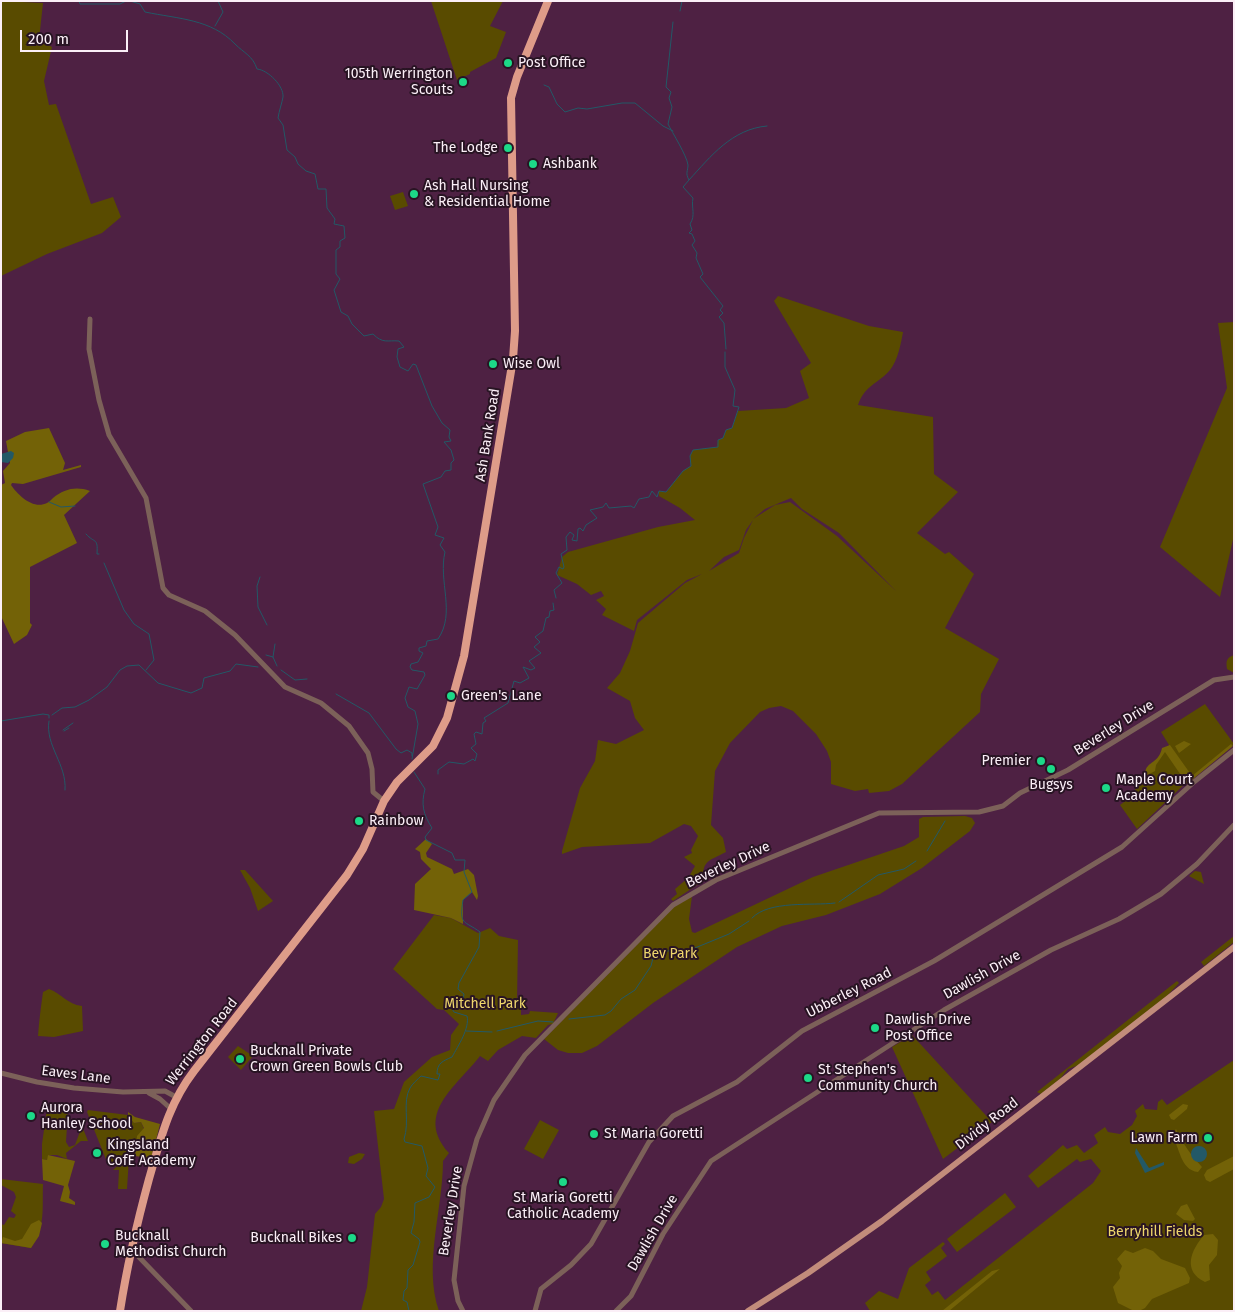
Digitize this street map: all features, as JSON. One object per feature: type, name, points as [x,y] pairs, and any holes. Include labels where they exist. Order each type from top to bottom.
[{"type":"highway","name":"Ash Bank Road","points":[[363,849],[384,801],[397,782],[438,739],[449,711],[464,656],[515,340],[511,98],[517,76],[548,1]]},
{"type":"highway","name":"Werrington Road","points":[[120,1311],[130,1252],[170,1108],[194,1070],[347,875],[363,849]]},
{"type":"main road","name":"Dividy Road","points":[[748,1311],[808,1273],[882,1221],[1234,947]]},
{"type":"street","points":[[90,318],[89,349],[99,400],[109,435],[146,498],[163,588],[169,595],[205,612],[229,631],[285,687],[321,703],[340,716],[365,746],[372,768],[373,792],[384,801]]},
{"type":"street","name":"Beverley Drive","points":[[463,1311],[458,1301],[454,1280],[463,1192],[477,1139],[494,1100],[525,1055],[673,905],[716,880],[879,813],[978,812],[1003,806],[1020,793],[1068,770],[1214,680],[1234,677]]},
{"type":"street","name":"Ubberley Road","points":[[535,1311],[541,1288],[571,1265],[591,1244],[649,1142],[673,1116],[737,1082],[802,1031],[934,961],[1122,847],[1194,782],[1234,750]]},
{"type":"street","name":"Dawlish Drive","points":[[616,1311],[631,1296],[663,1234],[711,1161],[951,1006],[1050,950],[1119,919],[1154,898],[1197,864],[1234,824]]},
{"type":"street","name":"Eaves Lane","points":[[1,1072],[37,1082],[74,1088],[148,1092],[165,1090],[176,1097]]},
{"type":"street","points":[[148,1092],[160,1098],[170,1108]]},
{"type":"street","points":[[130,1252],[136,1254],[191,1311]]},
{"type":"green space","points":[[1,1],[43,3],[39,40],[52,47],[44,81],[49,105],[56,104],[91,204],[113,197],[121,217],[102,233],[47,254],[1,276]]},
{"type":"green space","points":[[431,1],[503,1],[490,26],[506,32],[496,58],[457,80]]},
{"type":"green space","points":[[403,192],[408,206],[395,210],[390,196]]},
{"type":"green space","points":[[778,296],[869,326],[903,332],[899,351],[893,366],[864,393],[858,405],[933,417],[934,474],[958,492],[917,533],[945,554],[949,552],[974,574],[945,628],[999,659],[981,694],[980,712],[902,784],[889,791],[869,793],[868,789],[855,791],[831,784],[831,762],[827,751],[816,734],[793,711],[781,706],[760,712],[730,743],[715,771],[711,825],[723,838],[726,852],[705,865],[703,881],[673,901],[671,899],[677,894],[675,889],[688,878],[695,866],[684,857],[692,853],[691,850],[698,836],[691,826],[684,824],[650,843],[582,847],[562,854],[562,851],[580,788],[595,761],[598,740],[616,744],[644,730],[635,718],[630,701],[607,688],[620,673],[630,651],[638,623],[685,583],[702,574],[687,580],[637,620],[634,631],[602,615],[606,609],[596,600],[604,596],[601,591],[591,595],[577,584],[557,575],[562,557],[568,552],[658,527],[695,520],[680,508],[659,496],[659,491],[666,492],[683,471],[691,466],[690,456],[693,450],[717,447],[718,440],[723,438],[726,430],[732,428],[738,411],[786,408],[809,398],[800,371],[811,363],[774,301]],"holes":[[[791,498],[802,509],[839,533],[896,591],[837,536],[790,502],[775,505],[753,519],[765,509]],[[753,520],[739,553],[709,571],[724,557],[739,550],[746,530]]]},
{"type":"green space","points":[[1234,322],[1234,535],[1220,597],[1160,547],[1227,388],[1218,323]]},
{"type":"green space","points":[[1234,655],[1234,673],[1227,669],[1227,660]]},
{"type":"green space","points":[[1205,704],[1234,744],[1189,780],[1137,829],[1120,805],[1132,796],[1140,779],[1146,778],[1169,745],[1161,732]]},
{"type":"green space","name":"Bev Park","points":[[965,816],[972,818],[975,823],[970,831],[922,868],[880,894],[826,915],[782,926],[737,947],[653,1003],[597,1046],[582,1053],[568,1053],[558,1050],[544,1039],[674,907],[692,896],[689,919],[692,932],[695,933],[813,877],[904,846],[919,837],[919,819],[923,817]]},
{"type":"green space","points":[[240,870],[245,870],[273,901],[258,911],[250,888]]},
{"type":"green space","points":[[1195,871],[1201,872],[1204,884],[1189,876]]},
{"type":"green space","name":"Mitchell Park","points":[[434,915],[451,918],[478,933],[490,928],[499,936],[518,940],[517,1002],[521,1003],[521,1015],[529,1014],[530,1011],[558,1013],[553,1024],[548,1025],[536,1038],[522,1036],[498,1050],[488,1061],[480,1056],[450,1090],[437,1113],[436,1126],[439,1139],[449,1153],[443,1161],[433,1256],[433,1275],[439,1311],[361,1311],[367,1287],[375,1214],[381,1207],[384,1199],[374,1111],[394,1109],[404,1082],[432,1057],[450,1050],[451,1035],[459,1024],[444,1010],[437,1009],[393,969]]},
{"type":"green space","points":[[1234,936],[1234,942],[1204,966],[1201,962]]},
{"type":"green space","points":[[1177,981],[1179,983],[1167,996],[1079,1065],[1068,1069],[1060,1079],[1041,1094],[1037,1092]]},
{"type":"green space","points":[[49,989],[68,1001],[82,1006],[83,1031],[54,1037],[38,1036],[43,992]]},
{"type":"green space","points":[[912,1035],[992,1122],[943,1159],[892,1047]]},
{"type":"green space","name":"Bucknall Private Crown Green Bowls Club","points":[[238,1046],[253,1056],[241,1070],[228,1057]]},
{"type":"green space","name":"Berryhill Fields","points":[[1234,1060],[1234,1311],[870,1311],[865,1303],[879,1291],[898,1299],[909,1268],[943,1242],[945,1244],[941,1248],[947,1256],[926,1272],[931,1280],[925,1285],[932,1295],[938,1291],[945,1300],[1093,1183],[1101,1171],[1091,1159],[1080,1162],[1077,1159],[1038,1188],[1028,1176],[1063,1145],[1067,1149],[1077,1145],[1084,1153],[1098,1143],[1094,1135],[1105,1127],[1108,1132],[1120,1134],[1132,1125],[1137,1116],[1135,1111],[1143,1104],[1145,1109],[1157,1110],[1158,1102],[1162,1099],[1167,1105]]},
{"type":"green space","points":[[47,1108],[55,1113],[68,1110],[66,1142],[69,1147],[75,1145],[82,1126],[88,1141],[81,1141],[66,1153],[67,1159],[57,1155],[49,1155],[47,1160],[42,1159]]},
{"type":"green space","points":[[88,1110],[128,1115],[134,1123],[141,1122],[144,1129],[132,1155],[134,1156],[129,1158],[127,1189],[118,1189],[119,1170],[113,1170],[118,1165],[113,1162],[107,1162],[87,1112]]},
{"type":"green space","points":[[540,1120],[559,1130],[543,1159],[524,1149]]},
{"type":"green space","points":[[359,1153],[365,1154],[362,1159],[354,1164],[348,1163],[349,1157]]},
{"type":"green space","points":[[1,1179],[43,1184],[41,1224],[36,1240],[31,1248],[1,1243],[1,1224],[4,1225],[9,1217],[14,1218],[16,1215],[11,1211],[16,1197],[14,1192],[1,1185]]},
{"type":"green space","points":[[1005,1193],[1016,1207],[957,1252],[947,1239]]},
{"type":"shaded area","points":[[49,428],[65,463],[63,470],[81,465],[81,467],[23,484],[12,483],[11,485],[22,497],[36,505],[48,503],[57,495],[70,489],[90,491],[64,515],[77,543],[30,567],[30,623],[32,625],[27,635],[14,644],[1,616],[1,485],[5,483],[3,471],[10,463],[6,441],[25,432]]},
{"type":"shaded area","points":[[1184,741],[1191,744],[1179,753],[1175,746]]},
{"type":"shaded area","points":[[1231,744],[1233,746],[1187,784],[1165,752],[1156,765],[1155,771],[1140,779],[1148,766],[1157,759],[1162,748],[1170,745],[1192,776]]},
{"type":"shaded area","points":[[426,839],[432,844],[426,853],[427,857],[452,869],[454,874],[468,869],[474,875],[478,896],[477,900],[472,892],[463,900],[463,924],[451,918],[414,910],[415,884],[431,869],[421,859],[420,852],[415,849]]},
{"type":"shaded area","points":[[1183,1104],[1188,1105],[1187,1109],[1174,1120],[1171,1119],[1169,1115]]},
{"type":"shaded area","points":[[128,1112],[135,1117],[160,1124],[154,1148],[143,1145],[143,1148],[153,1151],[151,1159],[131,1155],[136,1150],[137,1136],[144,1128],[141,1122],[134,1123],[128,1116]]},
{"type":"shaded area","points":[[1176,1129],[1181,1140],[1202,1167],[1198,1172],[1187,1167],[1184,1163],[1172,1136]]},
{"type":"shaded area","points":[[48,1155],[75,1161],[68,1185],[69,1198],[75,1202],[75,1205],[60,1201],[64,1186],[43,1180],[42,1159],[47,1160]]},
{"type":"shaded area","points":[[1234,1156],[1234,1169],[1210,1182],[1206,1180],[1204,1175],[1207,1170]]},
{"type":"shaded area","points":[[1187,1204],[1195,1219],[1193,1221],[1184,1220],[1176,1214],[1181,1206]]},
{"type":"shaded area","points":[[39,1220],[42,1223],[39,1236],[31,1248],[1,1243],[3,1237],[15,1241],[22,1239],[31,1224]]},
{"type":"shaded area","points":[[1213,1234],[1218,1240],[1217,1255],[1209,1265],[1210,1280],[1205,1282],[1193,1272],[1191,1260],[1195,1247],[1204,1235]]},
{"type":"shaded area","points":[[1145,1248],[1153,1251],[1161,1259],[1185,1268],[1190,1278],[1189,1283],[1152,1299],[1145,1308],[1139,1311],[1132,1310],[1118,1303],[1113,1287],[1120,1278],[1119,1273],[1122,1266],[1117,1259],[1125,1250],[1133,1253]]},
{"type":"shaded area","points":[[1000,1269],[949,1311],[942,1311],[992,1271]]},
{"type":"water","points":[[11,451],[14,453],[13,458],[8,463],[1,462],[1,454]]},
{"type":"water","points":[[1199,1146],[1205,1148],[1207,1154],[1205,1160],[1199,1162],[1193,1160],[1191,1154],[1193,1148]]},
{"type":"water","points":[[1136,1148],[1149,1168],[1164,1162],[1164,1165],[1145,1173],[1135,1153]]},
{"type":"waterway","points":[[53,1],[58,1]]},
{"type":"waterway","points":[[79,1],[80,4],[120,4],[126,1]]},
{"type":"waterway","points":[[130,1],[140,4],[145,12],[194,21],[216,29],[248,55],[257,69],[266,72],[281,88],[283,97],[278,118],[283,125],[287,150],[306,171],[315,174],[318,189],[326,189],[327,208],[335,219],[334,224],[344,226],[345,238],[340,241],[340,247],[336,250],[336,274],[340,279],[334,290],[341,312],[348,316],[352,324],[364,336],[373,334],[385,341],[399,341],[404,347],[398,349],[397,357],[400,367],[408,371],[413,364],[416,365],[432,406],[442,423],[450,430],[449,437],[451,441],[444,442],[451,450],[454,460],[451,463],[451,470],[445,471],[441,477],[423,484],[438,527],[435,535],[444,538],[440,545],[445,552],[443,574],[446,619],[438,639],[427,641],[426,646],[419,648],[419,651],[423,653],[418,662],[411,664],[410,667],[412,670],[424,672],[425,675],[417,689],[409,687],[405,698],[408,707],[415,711],[418,724],[412,759]]},
{"type":"waterway","points":[[215,26],[223,12],[218,1]]},
{"type":"waterway","points":[[680,11],[682,1]]},
{"type":"waterway","points":[[673,22],[666,87],[671,92],[669,98],[672,107],[668,124],[687,161],[689,180],[683,187],[693,198],[693,218],[690,224],[692,230],[689,233],[692,234],[695,241],[692,245],[697,253],[696,258],[703,274],[700,277],[723,306],[720,310],[723,313],[719,317],[724,323],[726,349]]},
{"type":"waterway","points":[[544,85],[549,87],[557,104],[565,112],[578,108],[587,109],[622,103],[635,103],[663,126],[673,131]]},
{"type":"waterway","points":[[689,180],[714,153],[733,138],[743,132],[767,126]]},
{"type":"waterway","points":[[556,598],[554,590],[562,583],[556,573],[559,567],[563,569],[564,567],[561,554],[567,550],[566,537],[570,532],[574,535],[572,540],[577,541],[578,529],[580,528],[583,531],[586,525],[597,518],[590,510],[603,507],[606,503],[609,508],[631,506],[634,508],[639,499],[649,497],[652,491],[657,497],[659,491],[666,492],[683,471],[691,466],[690,456],[693,450],[718,447],[718,440],[723,438],[726,430],[732,428],[739,407],[733,406],[735,390],[725,367],[725,352]]},
{"type":"waterway","points":[[49,502],[61,507],[75,506]]},
{"type":"waterway","points":[[86,534],[95,541],[97,554],[99,554]]},
{"type":"waterway","points":[[104,563],[124,610],[134,624],[149,634],[154,660],[146,670]]},
{"type":"waterway","points":[[260,577],[257,586],[258,607],[267,625]]},
{"type":"waterway","points":[[438,774],[438,770],[449,762],[464,764],[473,759],[475,761],[477,754],[471,748],[476,744],[474,734],[476,732],[482,734],[483,723],[486,721],[484,718],[508,703],[514,681],[520,683],[529,678],[523,667],[531,670],[535,668],[529,661],[541,653],[534,647],[540,642],[535,637],[543,631],[546,618],[549,617],[550,611],[554,610],[553,603]]},
{"type":"waterway","points":[[273,657],[275,644]]},
{"type":"waterway","points":[[266,655],[273,657],[277,666]]},
{"type":"waterway","points":[[52,715],[62,708],[75,707],[89,700],[107,687],[120,670],[127,666],[139,665],[158,683],[191,693],[202,688],[204,678],[230,671],[236,664],[258,667]]},
{"type":"waterway","points":[[281,670],[295,680],[307,679]]},
{"type":"waterway","points":[[336,694],[369,713],[396,749],[401,753],[407,750],[412,753],[412,756]]},
{"type":"waterway","points":[[1,721],[43,714],[49,715],[49,718]]},
{"type":"waterway","points":[[49,721],[50,739],[63,772],[65,790]]},
{"type":"waterway","points":[[63,730],[73,723]]},
{"type":"waterway","points":[[64,731],[69,728]]},
{"type":"waterway","points":[[409,1311],[407,1302],[403,1300],[404,1291],[407,1288],[408,1270],[413,1265],[420,1242],[411,1233],[414,1222],[415,1203],[429,1197],[435,1187],[426,1176],[428,1168],[422,1146],[405,1142],[404,1139],[406,1133],[407,1099],[411,1086],[421,1076],[438,1080],[440,1074],[437,1074],[437,1070],[439,1065],[452,1057],[463,1037],[467,1026],[467,1016],[454,1012],[449,1004],[451,1001],[463,1000],[464,994],[458,989],[459,983],[479,947],[480,932],[462,918],[463,900],[472,892],[464,872],[465,860],[455,860],[452,853],[426,840],[425,837],[432,828],[424,809],[425,789],[414,772]]},
{"type":"waterway","points":[[927,851],[945,821]]},
{"type":"waterway","points":[[839,902],[878,875],[904,869],[916,861]]},
{"type":"waterway","points":[[752,918],[769,908],[780,906],[835,903]]},
{"type":"waterway","points":[[569,1019],[605,1015],[621,999],[635,990],[651,966],[653,958],[666,951],[690,950],[729,934],[749,921]]},
{"type":"waterway","points":[[497,1031],[538,1021],[553,1022]]},
{"type":"waterway","points":[[466,1031],[492,1032]]},
{"type":"place","name":"Post Office","points":[[508,63]]},
{"type":"place","name":"105th Werrington Scouts","points":[[463,82]]},
{"type":"place","name":"The Lodge","points":[[508,148]]},
{"type":"place","name":"Ashbank","points":[[533,164]]},
{"type":"place","name":"Ash Hall Nursing & Residential Home","points":[[414,194]]},
{"type":"place","name":"Wise Owl","points":[[493,364]]},
{"type":"place","name":"Green's Lane","points":[[451,696]]},
{"type":"place","name":"Premier","points":[[1041,761]]},
{"type":"place","name":"Bugsys","points":[[1051,769]]},
{"type":"place","name":"Maple Court Academy","points":[[1106,788]]},
{"type":"place","name":"Rainbow","points":[[359,821]]},
{"type":"place","name":"Dawlish Drive Post Office","points":[[875,1028]]},
{"type":"place","name":"Bucknall Private Crown Green Bowls Club","points":[[240,1059]]},
{"type":"place","name":"St Stephen's Community Church","points":[[808,1078]]},
{"type":"place","name":"Aurora Hanley School","points":[[31,1116]]},
{"type":"place","name":"St Maria Goretti","points":[[594,1134]]},
{"type":"place","name":"Lawn Farm","points":[[1208,1138]]},
{"type":"place","name":"Kingsland CofE Academy","points":[[97,1153]]},
{"type":"place","name":"St Maria Goretti Catholic Academy","points":[[563,1182]]},
{"type":"place","name":"Bucknall Bikes","points":[[352,1238]]},
{"type":"place","name":"Bucknall Methodist Church","points":[[105,1244]]}]
